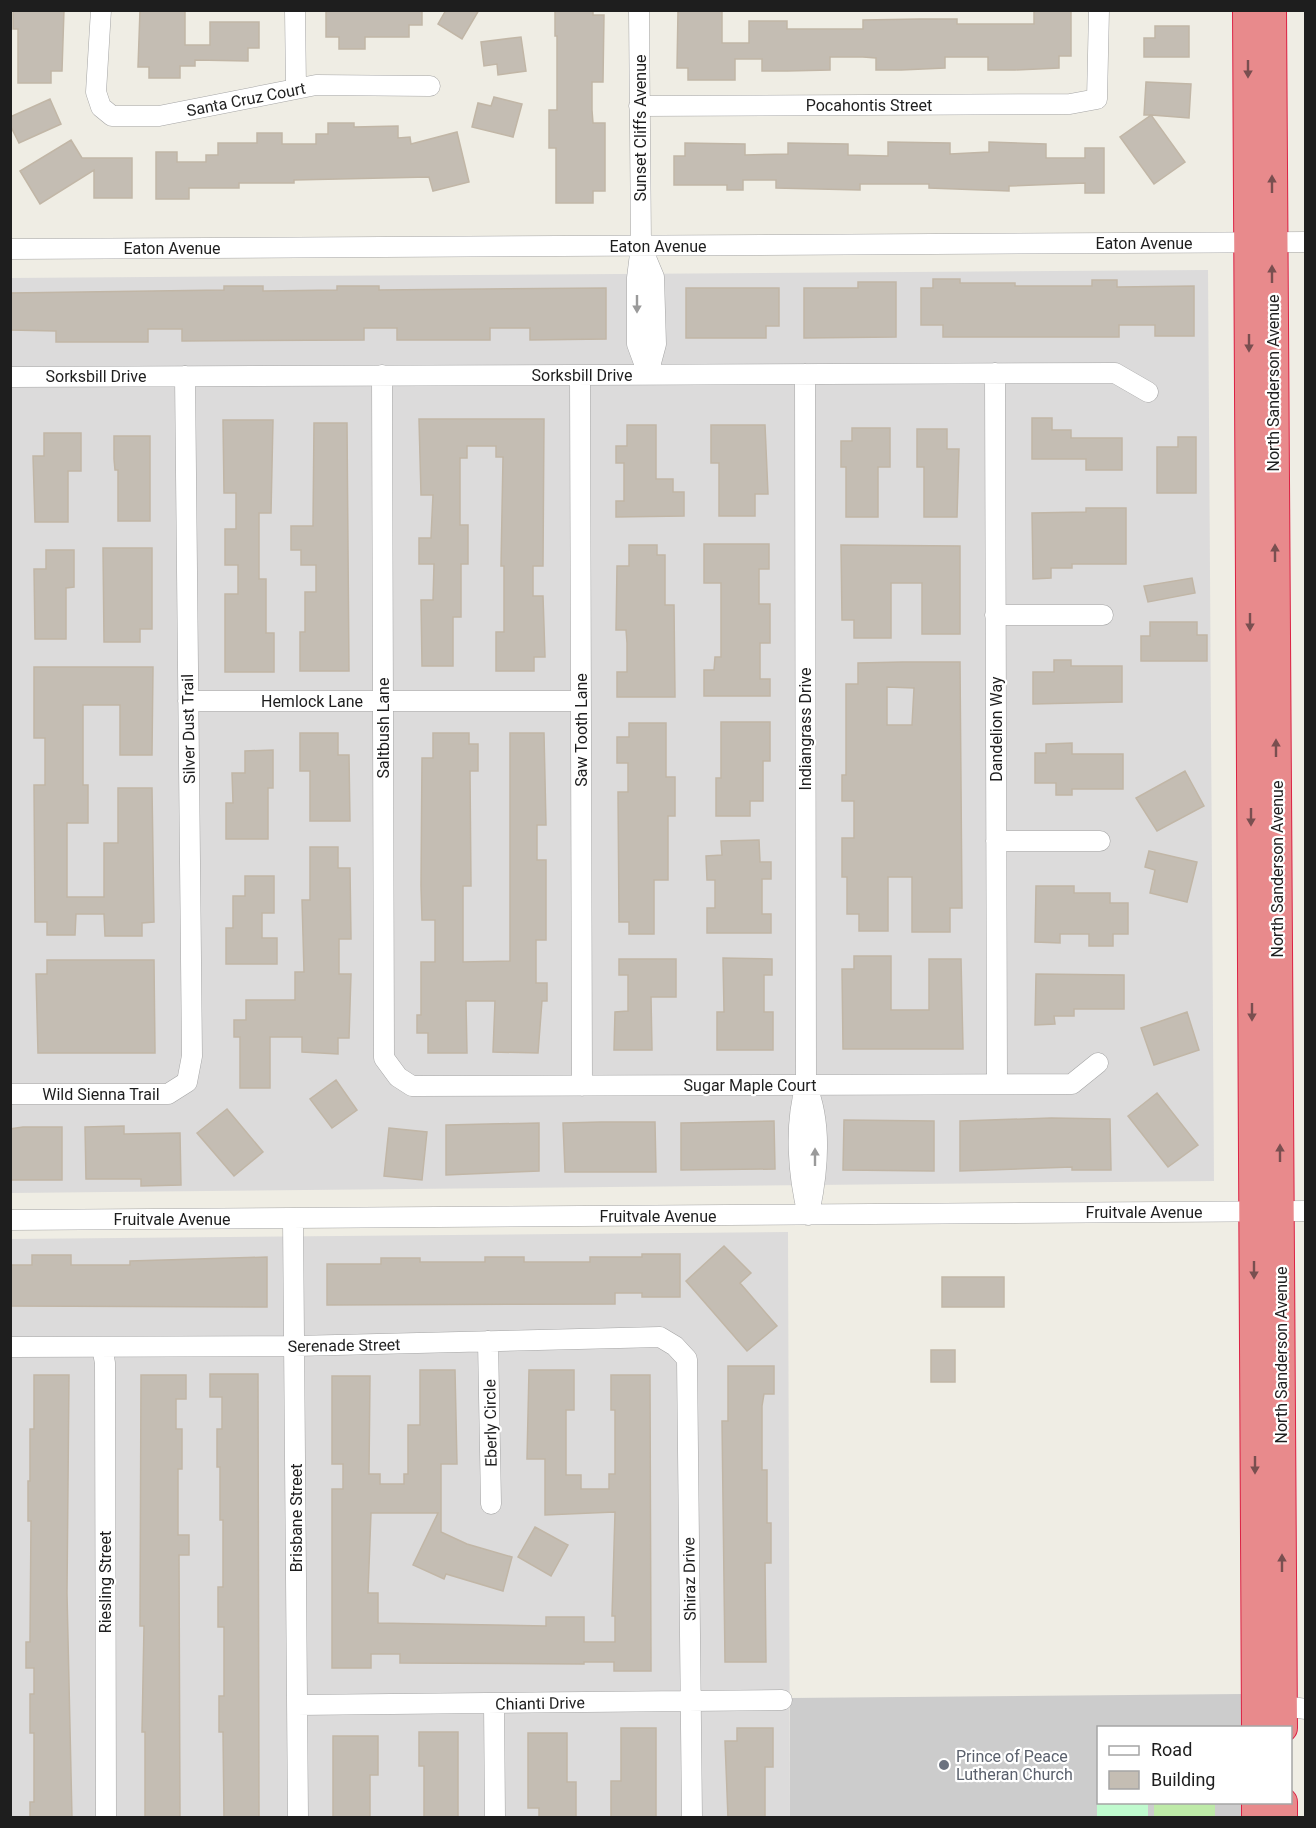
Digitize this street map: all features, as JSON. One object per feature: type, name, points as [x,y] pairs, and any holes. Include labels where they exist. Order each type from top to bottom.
[{"type":"highway","name":"North Sanderson Avenue","points":[[1247,10],[1260,242],[1290,1714]]},
{"type":"highway","name":"North Sanderson Avenue","points":[[1260,242],[1272,10]]},
{"type":"highway","name":"North Sanderson Avenue","points":[[1256,1726],[1255,1596],[1280,1211]]},
{"type":"highway","points":[[1255,1596],[1267,1605],[1269,1695],[1290,1714]]},
{"type":"street","name":"Santa Cruz Court","points":[[101,10],[96,92],[101,107],[112,116],[159,116],[211,108],[316,85],[430,86]]},
{"type":"street","points":[[295,10],[296,88]]},
{"type":"street","name":"Sunset Cliffs Avenue","points":[[639,10],[641,246],[637,278],[637,344],[648,374]]},
{"type":"street","name":"Pocahontis Street","points":[[639,106],[1070,104],[1097,99],[1099,10]]},
{"type":"street","name":"Eaton Avenue","points":[[10,249],[1305,242]]},
{"type":"street","name":"Dandelion Way","points":[[995,373],[997,1084]]},
{"type":"street","name":"Sorksbill Drive","points":[[10,377],[1115,373],[1148,392]]},
{"type":"street","name":"Indiangrass Drive","points":[[805,374],[806,1085],[800,1103],[800,1183],[808,1215]]},
{"type":"street","name":"Saltbush Lane","points":[[382,375],[384,1058],[398,1077]]},
{"type":"street","name":"Saw Tooth Lane","points":[[580,375],[582,1086]]},
{"type":"street","name":"Silver Dust Trail","points":[[184,376],[192,1056],[187,1082]]},
{"type":"street","points":[[995,615],[1102,615]]},
{"type":"street","name":"Hemlock Lane","points":[[188,701],[580,701]]},
{"type":"street","points":[[996,841],[1100,841]]},
{"type":"street","name":"Sugar Maple Court","points":[[398,1077],[412,1086],[1072,1084],[1098,1063]]},
{"type":"street","name":"Wild Sienna Trail","points":[[10,1094],[168,1094],[187,1082]]},
{"type":"street","name":"Fruitvale Avenue","points":[[10,1220],[1280,1211]]},
{"type":"street","name":"Brisbane Street","points":[[294,1219],[298,1818]]},
{"type":"street","name":"Serenade Street","points":[[10,1347],[295,1346],[660,1337],[675,1346]]},
{"type":"street","name":"Eberly Circle","points":[[488,1341],[491,1504]]},
{"type":"street","name":"Shiraz Drive","points":[[675,1346],[687,1359],[692,1818]]},
{"type":"street","name":"Riesling Street","points":[[102,1347],[105,1363],[106,1818]]},
{"type":"street","name":"Chianti Drive","points":[[297,1705],[782,1700]]},
{"type":"street","points":[[494,1703],[495,1818]]},
{"type":"shaded area","points":[[1208,270],[1214,1181],[11,1193],[10,278]]},
{"type":"shaded area","points":[[788,1232],[790,1817],[11,1817],[10,1239]]},
{"type":"shaded area","name":"Prince of Peace Lutheran Church","points":[[1242,1694],[1242,1726],[1097,1726],[1097,1804],[1242,1804],[1242,1817],[790,1817],[790,1698]]},
{"type":"green space","points":[[1097,1804],[1148,1804],[1148,1817],[1097,1817]]},
{"type":"green space","points":[[1154,1804],[1215,1804],[1215,1817],[1154,1817]]},
{"type":"building","points":[[13,10],[64,10],[62,71],[51,71],[51,83],[18,83],[18,29],[13,29]]},
{"type":"building","points":[[140,10],[185,10],[185,45],[210,45],[210,22],[259,22],[259,48],[248,48],[248,61],[195,60],[195,66],[180,66],[180,78],[149,78],[149,67],[138,67]]},
{"type":"building","points":[[326,10],[422,10],[422,25],[409,25],[409,37],[365,37],[365,49],[339,49],[339,37],[326,37]]},
{"type":"building","points":[[446,10],[479,10],[462,39],[438,24]]},
{"type":"building","points":[[555,10],[593,10],[593,15],[604,15],[603,82],[592,82],[592,110],[593,123],[605,123],[605,191],[593,191],[593,203],[556,203],[556,148],[549,148],[549,110],[557,110]]},
{"type":"building","points":[[678,10],[722,10],[722,43],[749,43],[749,21],[787,21],[787,29],[863,29],[863,20],[957,19],[957,24],[1034,24],[1034,11],[1071,11],[1071,56],[1059,56],[1059,68],[1015,70],[988,70],[988,57],[945,57],[945,68],[876,70],[876,58],[830,57],[830,70],[787,71],[762,71],[762,59],[735,59],[735,80],[688,80],[688,68],[677,68]]},
{"type":"building","points":[[1155,26],[1189,26],[1189,57],[1144,57],[1144,38],[1155,38]]},
{"type":"building","points":[[521,37],[526,71],[498,75],[497,64],[484,66],[481,42]]},
{"type":"building","points":[[1146,82],[1191,84],[1189,118],[1144,115]]},
{"type":"building","points":[[494,97],[522,104],[513,137],[472,127],[478,103],[491,106]]},
{"type":"building","points":[[50,99],[61,124],[19,143],[10,125],[10,117]]},
{"type":"building","points":[[1151,115],[1185,162],[1154,184],[1120,137]]},
{"type":"building","points":[[328,123],[354,123],[354,127],[398,126],[398,138],[410,137],[411,144],[457,132],[469,182],[433,191],[429,177],[294,180],[294,183],[239,183],[239,188],[189,188],[189,199],[156,199],[156,152],[177,152],[177,162],[206,162],[206,155],[218,155],[218,143],[257,143],[257,133],[282,133],[282,144],[316,144],[316,134],[328,134]]},
{"type":"building","points":[[71,140],[82,158],[132,158],[132,198],[94,198],[94,170],[40,204],[20,171]]},
{"type":"building","points":[[888,142],[950,143],[950,154],[989,152],[989,142],[1046,144],[1046,158],[1085,158],[1085,148],[1104,148],[1104,193],[1085,193],[1085,183],[1009,186],[1009,191],[929,188],[929,184],[860,184],[860,190],[776,188],[776,180],[743,180],[743,190],[727,190],[727,185],[674,185],[674,156],[685,156],[685,143],[745,144],[745,155],[788,154],[788,143],[848,144],[848,155],[888,156]]},
{"type":"building","points":[[933,279],[960,279],[960,283],[1015,283],[1015,286],[1092,286],[1092,280],[1117,280],[1117,287],[1194,286],[1194,336],[1155,336],[1155,325],[1119,325],[1119,337],[943,337],[943,325],[921,325],[921,288],[933,288]]},
{"type":"building","points":[[858,282],[896,282],[896,337],[804,338],[804,288],[858,288]]},
{"type":"building","points":[[224,286],[263,286],[263,291],[337,290],[337,286],[379,286],[379,290],[606,288],[606,339],[530,340],[530,328],[490,328],[490,340],[397,340],[397,328],[364,328],[364,340],[182,341],[182,329],[148,329],[148,342],[56,342],[56,331],[10,330],[10,293],[224,290]]},
{"type":"building","points":[[686,288],[779,288],[779,326],[766,326],[766,338],[686,338]]},
{"type":"building","points":[[1032,418],[1052,418],[1052,430],[1071,430],[1071,438],[1122,438],[1122,470],[1086,470],[1086,459],[1032,459]]},
{"type":"building","points":[[419,419],[544,419],[543,566],[533,566],[533,596],[543,596],[545,657],[534,657],[534,671],[496,671],[496,632],[504,632],[504,566],[501,566],[503,457],[496,457],[496,446],[467,446],[467,458],[460,458],[460,525],[468,525],[468,564],[461,564],[461,617],[453,617],[453,666],[422,666],[421,600],[433,600],[434,564],[419,564],[419,538],[431,538],[433,495],[421,495]]},
{"type":"building","points":[[223,420],[273,420],[271,513],[259,513],[259,579],[266,579],[266,633],[274,633],[274,672],[225,672],[225,594],[238,594],[238,565],[225,565],[225,529],[236,529],[236,493],[224,493]]},
{"type":"building","points":[[314,423],[347,423],[349,671],[300,671],[300,632],[305,632],[305,592],[316,592],[316,565],[301,565],[301,550],[291,550],[291,526],[313,526]]},
{"type":"building","points":[[627,425],[656,425],[656,479],[673,479],[673,492],[684,492],[684,516],[616,517],[616,501],[624,501],[624,463],[616,463],[616,446],[627,446]]},
{"type":"building","points":[[711,425],[765,425],[768,494],[755,494],[755,516],[719,516],[719,463],[711,463]]},
{"type":"building","points":[[852,428],[890,428],[890,467],[878,467],[878,517],[846,517],[846,467],[841,467],[841,441],[852,441]]},
{"type":"building","points":[[917,429],[947,429],[947,449],[959,449],[957,517],[924,517],[924,467],[917,467]]},
{"type":"building","points":[[44,433],[81,433],[81,471],[68,471],[68,522],[35,522],[33,456],[44,456]]},
{"type":"building","points":[[114,436],[150,436],[150,521],[118,521],[118,470],[115,470]]},
{"type":"building","points":[[1178,437],[1196,437],[1196,493],[1157,493],[1157,447],[1178,447]]},
{"type":"building","points":[[1086,508],[1126,508],[1126,564],[1072,564],[1072,568],[1051,568],[1051,578],[1033,579],[1032,513],[1086,512]]},
{"type":"building","points":[[704,544],[769,544],[769,569],[759,569],[759,604],[770,604],[770,643],[760,643],[760,679],[770,679],[770,696],[704,696],[704,670],[714,670],[715,657],[721,657],[721,583],[704,583]]},
{"type":"building","points":[[629,545],[657,545],[657,555],[665,555],[665,605],[674,605],[675,697],[617,697],[617,672],[627,672],[627,643],[626,630],[616,630],[617,566],[629,566]]},
{"type":"building","points":[[841,545],[960,546],[960,634],[922,634],[922,583],[891,583],[891,638],[854,638],[854,620],[842,620]]},
{"type":"building","points":[[103,548],[152,548],[152,629],[140,629],[140,642],[104,642]]},
{"type":"building","points":[[46,550],[74,550],[74,587],[66,588],[66,639],[35,639],[34,569],[46,569]]},
{"type":"building","points":[[1192,578],[1195,593],[1148,602],[1144,586]]},
{"type":"building","points":[[1150,622],[1197,622],[1197,635],[1207,635],[1207,661],[1141,661],[1141,636],[1150,636]]},
{"type":"building","points":[[1054,660],[1071,660],[1071,666],[1122,666],[1122,702],[1033,704],[1033,672],[1054,672]]},
{"type":"building","points":[[960,662],[962,908],[950,908],[950,932],[912,932],[912,877],[888,877],[888,931],[859,931],[859,914],[847,914],[847,877],[842,877],[842,838],[854,838],[854,801],[842,801],[842,775],[846,775],[846,684],[858,684],[858,663]],"holes":[[[887,687],[914,688],[912,725],[887,725]]]},
{"type":"building","points":[[34,667],[153,667],[152,755],[120,755],[120,705],[83,705],[83,785],[88,785],[88,823],[67,823],[67,897],[104,897],[104,843],[118,843],[118,788],[152,788],[154,922],[142,923],[142,936],[105,936],[104,914],[76,914],[75,935],[47,935],[47,922],[35,922],[34,785],[45,785],[45,738],[34,738]]},
{"type":"building","points":[[721,722],[770,722],[770,761],[763,761],[763,801],[750,801],[750,816],[716,816],[716,778],[721,778]]},
{"type":"building","points":[[629,723],[666,723],[666,777],[675,777],[675,816],[668,816],[668,880],[654,880],[654,934],[629,934],[629,922],[619,922],[618,792],[628,792],[628,763],[617,763],[617,737],[629,737]]},
{"type":"building","points":[[300,733],[338,733],[338,755],[349,755],[350,821],[310,821],[310,771],[300,771]]},
{"type":"building","points":[[433,733],[469,733],[469,744],[478,744],[478,771],[470,771],[471,886],[463,886],[463,962],[510,961],[510,733],[544,733],[546,825],[537,825],[537,860],[546,860],[546,940],[536,940],[536,983],[547,983],[547,1001],[542,1001],[538,1053],[493,1052],[495,1001],[466,1001],[467,1053],[428,1053],[428,1033],[417,1033],[417,1015],[421,1015],[421,962],[435,962],[435,920],[422,920],[421,886],[422,758],[433,758]]},
{"type":"building","points":[[1072,743],[1072,754],[1123,754],[1123,789],[1072,789],[1072,795],[1056,795],[1056,783],[1035,783],[1035,753],[1046,753],[1046,744]]},
{"type":"building","points":[[273,750],[273,788],[268,788],[268,839],[226,839],[226,803],[233,803],[232,773],[245,773],[245,751]]},
{"type":"building","points":[[1185,771],[1204,806],[1157,831],[1136,798]]},
{"type":"building","points":[[759,840],[760,862],[771,862],[771,879],[762,879],[762,914],[771,914],[771,933],[707,933],[707,908],[715,908],[715,880],[707,880],[706,856],[722,855],[721,841]]},
{"type":"building","points":[[310,847],[338,847],[338,868],[350,868],[351,939],[339,939],[339,974],[351,974],[349,1038],[338,1038],[338,1054],[302,1052],[302,1037],[270,1037],[270,1088],[240,1088],[240,1037],[234,1037],[234,1020],[246,1020],[246,1000],[295,1000],[295,972],[304,972],[302,900],[310,900]]},
{"type":"building","points":[[1149,851],[1197,862],[1187,902],[1150,893],[1155,870],[1145,867]]},
{"type":"building","points":[[245,876],[274,876],[274,913],[262,913],[262,938],[277,938],[277,964],[226,964],[226,928],[233,928],[233,896],[245,896]]},
{"type":"building","points":[[1036,886],[1074,886],[1074,893],[1110,893],[1110,903],[1128,903],[1128,934],[1113,934],[1113,946],[1089,946],[1089,934],[1060,934],[1060,943],[1035,942]]},
{"type":"building","points":[[854,956],[891,956],[891,1010],[929,1010],[929,959],[961,959],[963,1049],[843,1049],[842,969],[854,969]]},
{"type":"building","points":[[723,958],[772,959],[772,975],[764,975],[764,1012],[773,1012],[773,1050],[717,1050],[717,1012],[724,1012]]},
{"type":"building","points":[[619,959],[676,959],[676,997],[651,997],[652,1050],[614,1050],[615,1012],[628,1011],[628,975],[619,975]]},
{"type":"building","points":[[47,960],[154,960],[155,1053],[38,1053],[36,974],[47,974]]},
{"type":"building","points":[[1036,974],[1124,975],[1124,1009],[1074,1009],[1074,1016],[1054,1016],[1055,1024],[1035,1025]]},
{"type":"building","points":[[1187,1012],[1199,1050],[1154,1065],[1141,1028]]},
{"type":"building","points":[[336,1080],[357,1110],[332,1128],[310,1099]]},
{"type":"building","points":[[1157,1093],[1198,1145],[1168,1167],[1128,1116]]},
{"type":"building","points":[[227,1109],[263,1152],[234,1176],[197,1133]]},
{"type":"building","points":[[1110,1119],[1111,1170],[1072,1170],[1072,1167],[960,1171],[960,1121]]},
{"type":"building","points":[[844,1120],[934,1121],[934,1171],[843,1170]]},
{"type":"building","points":[[774,1121],[775,1169],[681,1170],[681,1123]]},
{"type":"building","points":[[655,1122],[656,1172],[565,1172],[563,1123]]},
{"type":"building","points":[[539,1123],[539,1171],[446,1175],[446,1125]]},
{"type":"building","points":[[124,1126],[124,1134],[180,1133],[181,1185],[141,1186],[141,1179],[86,1179],[85,1127]]},
{"type":"building","points":[[62,1127],[62,1180],[10,1180],[10,1129]]},
{"type":"building","points":[[389,1128],[427,1132],[422,1180],[384,1176]]},
{"type":"building","points":[[724,1246],[751,1273],[740,1283],[777,1326],[747,1351],[686,1281]]},
{"type":"building","points":[[642,1254],[680,1254],[680,1297],[642,1297],[642,1293],[615,1293],[615,1304],[327,1305],[327,1264],[381,1264],[381,1258],[420,1258],[420,1262],[485,1262],[485,1257],[524,1257],[524,1262],[590,1262],[590,1257],[642,1257]]},
{"type":"building","points":[[32,1255],[71,1255],[71,1265],[130,1265],[130,1261],[267,1257],[267,1307],[10,1306],[10,1265],[32,1265]]},
{"type":"building","points":[[942,1277],[1004,1277],[1004,1307],[942,1307]]},
{"type":"building","points":[[931,1350],[955,1350],[955,1382],[931,1382]]},
{"type":"building","points":[[728,1366],[774,1366],[774,1394],[764,1394],[762,1406],[762,1470],[767,1470],[767,1523],[771,1523],[771,1563],[765,1563],[766,1662],[725,1662],[722,1421],[728,1421]]},
{"type":"building","points":[[420,1370],[455,1370],[457,1464],[441,1464],[441,1532],[467,1544],[512,1557],[503,1591],[446,1574],[444,1579],[413,1565],[438,1513],[371,1513],[368,1593],[378,1593],[378,1623],[546,1626],[546,1617],[584,1617],[584,1642],[615,1642],[615,1616],[612,1616],[615,1512],[545,1515],[545,1459],[527,1459],[529,1370],[574,1370],[574,1410],[566,1410],[566,1475],[581,1475],[581,1489],[609,1489],[609,1474],[615,1474],[615,1410],[611,1410],[611,1375],[650,1375],[651,1671],[614,1671],[614,1662],[584,1662],[584,1664],[400,1663],[400,1654],[371,1654],[371,1668],[332,1668],[332,1489],[343,1489],[343,1464],[332,1464],[332,1376],[370,1376],[369,1474],[380,1474],[380,1484],[404,1484],[404,1474],[408,1474],[408,1425],[420,1425]]},
{"type":"building","points":[[210,1374],[258,1374],[259,1818],[224,1818],[223,1732],[219,1732],[219,1696],[224,1696],[224,1627],[218,1627],[218,1587],[223,1587],[223,1520],[220,1520],[220,1467],[217,1467],[217,1429],[222,1429],[222,1397],[210,1397]]},
{"type":"building","points":[[34,1375],[69,1375],[67,1593],[72,1818],[30,1818],[30,1802],[34,1802],[34,1733],[30,1733],[30,1694],[34,1694],[34,1668],[26,1668],[26,1642],[30,1642],[31,1521],[28,1521],[28,1481],[30,1481],[30,1429],[34,1429]]},
{"type":"building","points":[[141,1375],[186,1375],[186,1399],[176,1399],[176,1429],[182,1429],[182,1469],[178,1469],[178,1535],[189,1535],[189,1555],[179,1555],[180,1818],[145,1818],[145,1732],[142,1732],[144,1626],[140,1626]]},
{"type":"building","points":[[535,1527],[568,1545],[551,1576],[518,1557]]},
{"type":"building","points":[[621,1728],[656,1728],[656,1818],[611,1818],[611,1781],[621,1781]]},
{"type":"building","points":[[737,1728],[773,1728],[773,1767],[765,1767],[765,1818],[728,1818],[725,1741],[737,1741]]},
{"type":"building","points":[[419,1732],[458,1732],[458,1818],[424,1818],[424,1766],[419,1766]]},
{"type":"building","points":[[528,1733],[567,1733],[567,1782],[576,1782],[576,1818],[539,1818],[539,1808],[528,1808]]},
{"type":"building","points":[[333,1736],[378,1736],[378,1775],[370,1775],[370,1818],[333,1818]]},
{"type":"place","name":"Prince of Peace Lutheran Church","points":[[944,1765]]}]
